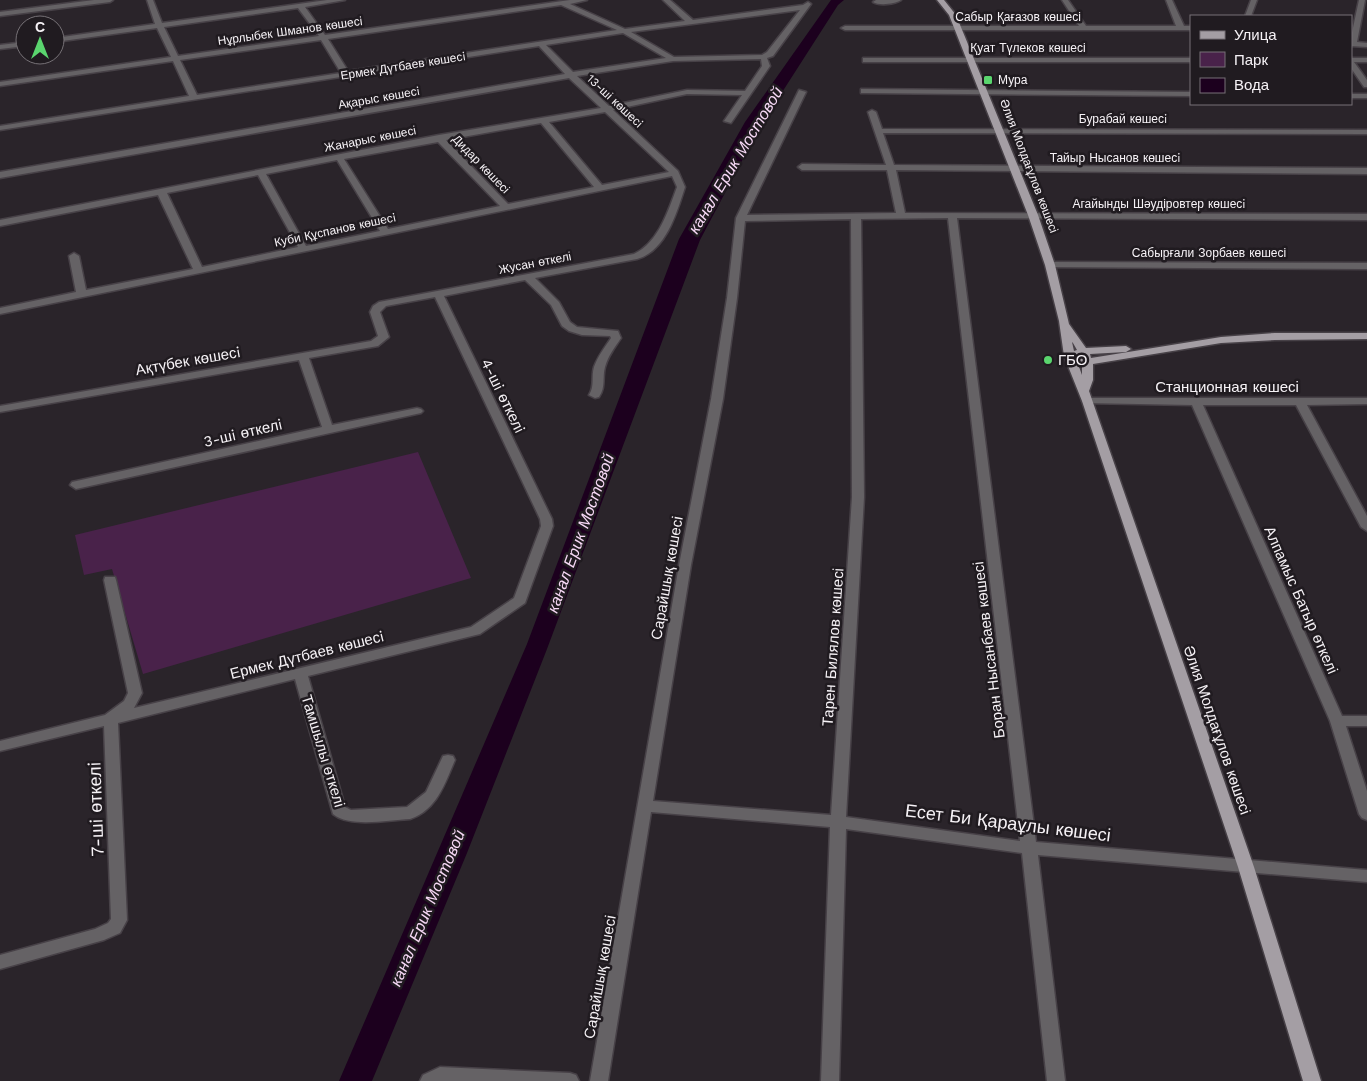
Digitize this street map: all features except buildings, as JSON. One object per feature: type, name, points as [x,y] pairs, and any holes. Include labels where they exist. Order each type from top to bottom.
[{"type":"main road","name":"Әлия Молдағұлов көшесі","points":[[940,0],[952,16],[971,59],[1016,170],[1050,265],[1064,321],[1069,356],[1086,396],[1246,867],[1312,1081]]},
{"type":"main road","name":"Әлия Молдағұлов көшесі","points":[[1064,321],[1088,362],[1089,376],[1086,396]]},
{"type":"main road","points":[[1064,321],[1080,339],[1120,353]]},
{"type":"main road","points":[[1120,353],[1083,351],[1069,356],[1077,361],[1088,362],[1120,353],[1223,340],[1268,337],[1367,336]]},
{"type":"main road","points":[[1089,376],[1120,353]]},
{"type":"street","points":[[0,14],[110,0]]},
{"type":"street","points":[[150,0],[158,25],[177,58],[194,98]]},
{"type":"street","points":[[65,39],[342,0]]},
{"type":"street","points":[[553,0],[623,32],[673,59]]},
{"type":"street","name":"Нұрлыбек Шманов көшесі","points":[[0,84],[584,0]]},
{"type":"street","points":[[666,0],[692,22]]},
{"type":"street","points":[[876,2],[898,0]]},
{"type":"street","points":[[1065,0],[1084,28]]},
{"type":"street","points":[[1169,0],[1181,28]]},
{"type":"street","points":[[1248,15],[1254,0]]},
{"type":"street","points":[[1362,0],[1352,44],[1367,44]]},
{"type":"street","points":[[728,121],[766,66],[763,57],[770,54],[808,4]]},
{"type":"street","name":"Ермек Дүтбаев көшесi","points":[[0,128],[541,44],[692,22],[767,14],[808,4]]},
{"type":"street","points":[[300,6],[323,37],[346,74]]},
{"type":"street","points":[[767,14],[799,17]]},
{"type":"street","name":"Сабыр Қағазов көшесі","points":[[845,28],[1190,28]]},
{"type":"street","name":"13-ші көшесi","points":[[541,44],[571,75],[675,173]]},
{"type":"street","points":[[0,47],[15,45]]},
{"type":"street","name":"Ақарыс көшесi","points":[[0,175],[571,75],[673,59],[763,57]]},
{"type":"street","name":"Қуат Түлеков көшесі","points":[[866,60],[1190,60]]},
{"type":"street","points":[[1352,62],[1367,60]]},
{"type":"street","points":[[1352,63],[1367,85]]},
{"type":"street","points":[[864,91],[1190,94]]},
{"type":"street","name":"Жанарыс көшесі","points":[[0,223],[439,138],[607,109],[687,92],[746,93]]},
{"type":"street","name":"Сарайшық көшесі","points":[[599,1081],[686,565],[717,399],[732,298],[741,218],[802,92]]},
{"type":"street","points":[[1352,96],[1367,96]]},
{"type":"street","points":[[872,112],[891,168],[901,215]]},
{"type":"street","points":[[543,120],[600,188]]},
{"type":"street","name":"Бурабай көшесi","points":[[880,131],[1367,132]]},
{"type":"street","name":"Дидар көшесі","points":[[439,138],[506,207]]},
{"type":"street","points":[[339,157],[386,233]]},
{"type":"street","name":"Тайыр Нысанов көшесi","points":[[802,167],[1367,171]]},
{"type":"street","points":[[261,173],[304,250]]},
{"type":"street","name":"Куби Құспанов көшесi","points":[[0,311],[675,173]]},
{"type":"street","name":"Жусан өткелі","points":[[380,341],[384,337],[375,312],[376,308],[382,304],[636,256],[646,251],[653,246],[676,202],[681,187],[675,173]]},
{"type":"street","points":[[162,193],[199,271]]},
{"type":"street","name":"Агайынды Шәудіровтер көшесi","points":[[741,218],[901,215],[1367,217]]},
{"type":"street","name":"Боран Нысанбаев көшесі","points":[[952,215],[1056,1081]]},
{"type":"street","name":"Тарен Билялов көшесі","points":[[830,1081],[838,822],[858,497],[856,216]]},
{"type":"street","points":[[74,256],[82,295]]},
{"type":"street","name":"Сабырғали Зорбаев көшесі","points":[[1050,265],[1367,266]]},
{"type":"street","points":[[528,277],[555,304],[566,324],[572,329],[582,332],[614,333],[616,338],[600,362],[596,377],[599,389],[595,395]]},
{"type":"street","name":"4-шi өткелi","points":[[438,294],[541,510]]},
{"type":"street","name":"Ақтүбек көшесi","points":[[0,410],[374,344],[380,341]]},
{"type":"street","points":[[303,356],[328,429]]},
{"type":"street","name":"Станционная көшесі","points":[[1086,396],[1196,402],[1367,401]]},
{"type":"street","name":"Алпамыс Батыр өткелі","points":[[1196,402],[1337,721],[1367,814]]},
{"type":"street","points":[[1300,402],[1367,527]]},
{"type":"street","name":"3-шi өткелi","points":[[76,485],[417,411]]},
{"type":"street","name":"Ермек Дүтбаев көшесi","points":[[0,746],[475,631],[520,600],[548,526],[541,510]]},
{"type":"street","points":[[110,580],[135,693],[130,704],[111,718]]},
{"type":"street","name":"Тамшылы өткелі","points":[[300,673],[338,810],[343,814],[351,816],[410,814],[432,796],[448,760]]},
{"type":"street","name":"7-шi өткелi","points":[[0,962],[98,935],[114,928],[119,920],[111,718]]},
{"type":"street","points":[[1337,721],[1367,721]]},
{"type":"street","name":"Есет Би Қараұлы көшесі","points":[[645,806],[838,822],[1029,848],[1367,876]]},
{"type":"street","points":[[429,1081],[440,1075],[570,1081]]},
{"type":"green space","points":[[418,452],[471,578],[143,674],[112,569],[84,575],[75,535]]},
{"type":"water","name":"канал Ерик Мостовой","points":[[831,0],[844,0],[838,5],[761,125],[700,240],[547,649],[467,853],[372,1081],[339,1081],[527,644],[679,239],[745,122]]},
{"type":"place","name":"Мура","points":[[988,80]]},
{"type":"place","name":"ГБО","points":[[1048,360]]}]
